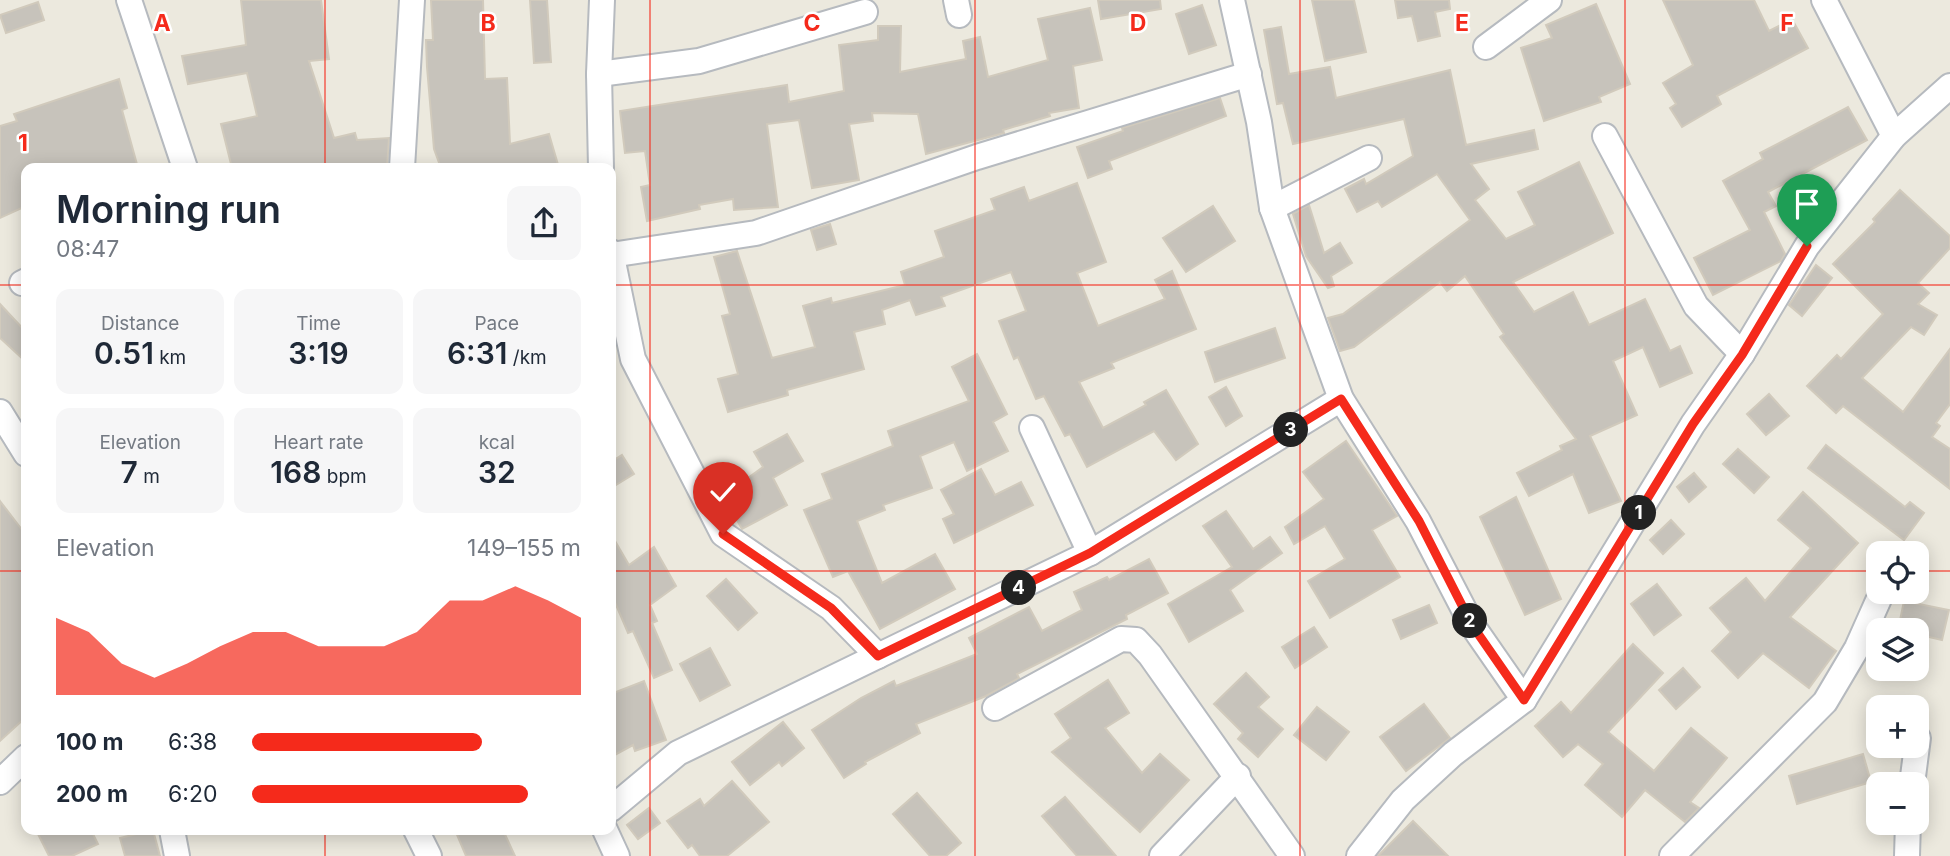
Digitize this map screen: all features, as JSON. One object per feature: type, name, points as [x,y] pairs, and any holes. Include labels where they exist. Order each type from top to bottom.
[{"type":"street","points":[[129,0],[183,163]]},
{"type":"street","points":[[402,163],[412,0]]},
{"type":"street","points":[[601,163],[599,74],[602,0]]},
{"type":"street","points":[[1232,0],[1250,74],[1272,208],[1341,399],[1419,521],[1472,625],[1524,700]]},
{"type":"street","points":[[1486,47],[1549,0]]},
{"type":"street","points":[[1824,0],[1894,136]]},
{"type":"street","points":[[599,74],[698,61],[865,12]]},
{"type":"street","points":[[616,252],[756,233],[977,157],[1250,74]]},
{"type":"street","points":[[1359,856],[1403,800],[1453,754],[1524,700],[1693,424],[1742,355],[1807,246],[1894,136],[1950,86]]},
{"type":"street","points":[[1605,136],[1696,306],[1742,355]]},
{"type":"street","points":[[1272,208],[1369,158]]},
{"type":"street","points":[[616,277],[633,359],[723,534],[831,608],[878,656]]},
{"type":"street","points":[[616,805],[678,753],[1090,553],[1341,399]]},
{"type":"street","points":[[1,414],[21,446]]},
{"type":"street","points":[[1032,428],[1090,553]]},
{"type":"street","points":[[1672,856],[1825,702],[1857,648],[1877,604]]},
{"type":"street","points":[[995,708],[1121,639],[1136,640],[1238,776],[1292,856]]},
{"type":"street","points":[[0,782],[21,762]]},
{"type":"street","points":[[1162,856],[1238,776]]},
{"type":"street","points":[[173,835],[177,856]]},
{"type":"street","points":[[418,835],[429,856]]},
{"type":"street","points":[[607,835],[617,856]]},
{"type":"street","points":[[1907,856],[1908,835]]},
{"type":"building","points":[[241,0],[321,0],[329,59],[309,61],[334,138],[355,133],[357,140],[389,138],[387,163],[231,163],[221,124],[257,116],[247,73],[188,84],[182,56],[246,45]]},
{"type":"building","points":[[431,0],[483,0],[485,79],[507,78],[510,144],[549,134],[558,163],[439,163],[434,149],[427,67],[426,40],[433,40]]},
{"type":"building","points":[[530,0],[547,0],[551,62],[534,63]]},
{"type":"building","points":[[1098,0],[1160,0],[1161,9],[1101,19]]},
{"type":"building","points":[[1312,0],[1354,0],[1366,52],[1325,61]]},
{"type":"building","points":[[1395,0],[1449,0],[1450,9],[1435,12],[1440,36],[1418,41],[1412,16],[1398,18]]},
{"type":"building","points":[[1663,0],[1754,0],[1769,31],[1792,19],[1808,48],[1717,96],[1721,104],[1682,127],[1670,108],[1676,104],[1663,83],[1693,65]]},
{"type":"building","points":[[38,2],[44,20],[6,33],[0,15]]},
{"type":"building","points":[[1596,4],[1630,84],[1599,97],[1601,102],[1544,121],[1521,48],[1552,38],[1546,25]]},
{"type":"building","points":[[1202,5],[1216,45],[1189,54],[1176,14]]},
{"type":"building","points":[[1090,8],[1102,60],[1073,66],[1079,108],[1049,113],[1050,116],[1003,130],[1004,133],[926,154],[918,114],[872,113],[873,121],[849,124],[859,180],[812,188],[799,120],[767,124],[778,207],[734,210],[733,199],[699,205],[700,209],[647,221],[641,187],[650,185],[645,151],[625,153],[620,111],[787,85],[789,102],[844,91],[839,45],[878,40],[878,26],[901,26],[900,72],[966,59],[963,41],[980,37],[988,77],[1048,60],[1038,19]]},
{"type":"building","points":[[1281,27],[1289,74],[1330,67],[1336,98],[1450,70],[1466,145],[1534,130],[1538,149],[1471,164],[1489,189],[1475,200],[1506,239],[1535,225],[1518,192],[1579,162],[1613,233],[1513,282],[1534,312],[1573,292],[1589,325],[1645,299],[1670,351],[1680,346],[1692,373],[1660,387],[1643,347],[1613,361],[1637,415],[1590,436],[1621,501],[1589,513],[1573,474],[1529,496],[1517,473],[1562,450],[1560,446],[1576,439],[1500,337],[1504,334],[1465,276],[1447,291],[1440,282],[1354,347],[1340,351],[1328,318],[1343,314],[1470,220],[1437,174],[1382,207],[1378,201],[1357,212],[1345,189],[1364,179],[1366,184],[1413,156],[1404,119],[1293,144],[1283,103],[1277,104],[1264,30]]},
{"type":"building","points":[[119,79],[127,108],[122,110],[137,163],[21,163],[21,208],[0,218],[0,126],[17,121],[14,114]]},
{"type":"building","points":[[1220,98],[1226,116],[1109,161],[1112,169],[1088,178],[1077,147],[1123,131],[1122,128]]},
{"type":"building","points":[[1848,107],[1867,140],[1768,192],[1776,206],[1764,212],[1785,254],[1781,261],[1713,295],[1694,258],[1750,230],[1723,181],[1763,159],[1760,153]]},
{"type":"building","points":[[1077,183],[1106,262],[1077,273],[1098,326],[1165,299],[1155,280],[1172,271],[1196,329],[1111,363],[1114,368],[1079,382],[1103,428],[1146,405],[1144,402],[1166,390],[1198,444],[1176,460],[1154,431],[1087,467],[1070,434],[1065,436],[1044,396],[1036,399],[1018,357],[1014,359],[999,321],[1026,311],[1011,272],[941,297],[945,306],[916,315],[910,300],[882,310],[885,324],[854,332],[864,369],[787,390],[788,395],[728,412],[718,379],[738,374],[722,316],[730,314],[714,257],[737,251],[772,358],[815,347],[803,306],[831,298],[832,303],[905,285],[901,272],[944,257],[935,231],[995,210],[991,199],[1024,187],[1029,201]]},
{"type":"building","points":[[1900,190],[1950,236],[1950,248],[1918,283],[1929,293],[1918,304],[1937,315],[1924,335],[1911,327],[1862,378],[1903,412],[1950,349],[1950,404],[1936,423],[1940,426],[1932,437],[1950,449],[1950,489],[1843,406],[1836,413],[1807,386],[1837,355],[1841,359],[1883,314],[1833,264],[1875,222],[1873,219]]},
{"type":"building","points":[[1309,205],[1324,253],[1340,243],[1352,263],[1331,276],[1334,286],[1328,288],[1306,256],[1293,214]]},
{"type":"building","points":[[1213,206],[1235,241],[1186,272],[1163,238]]},
{"type":"building","points":[[830,224],[836,244],[817,250],[811,230]]},
{"type":"building","points":[[1816,265],[1832,278],[1802,316],[1789,305]]},
{"type":"building","points":[[0,304],[21,327],[21,357],[0,338]]},
{"type":"building","points":[[1275,328],[1285,358],[1215,382],[1205,352]]},
{"type":"building","points":[[977,354],[1007,414],[993,422],[1008,451],[967,471],[954,442],[920,456],[932,488],[883,505],[885,510],[857,521],[882,583],[935,554],[955,589],[880,629],[848,571],[833,577],[804,510],[832,499],[822,474],[893,446],[888,431],[969,401],[952,367]]},
{"type":"building","points":[[1226,387],[1242,416],[1226,426],[1209,397]]},
{"type":"building","points":[[1769,394],[1789,416],[1766,435],[1747,414]]},
{"type":"building","points":[[787,434],[803,461],[773,478],[787,505],[742,529],[723,496],[763,467],[754,452]]},
{"type":"building","points":[[1346,441],[1397,516],[1372,530],[1400,577],[1330,618],[1308,581],[1345,559],[1325,526],[1294,544],[1285,527],[1324,499],[1303,472]]},
{"type":"building","points":[[1826,445],[1905,507],[1910,502],[1924,513],[1904,540],[1808,468]]},
{"type":"building","points":[[1738,449],[1769,477],[1754,493],[1723,464]]},
{"type":"building","points":[[622,455],[634,474],[616,485],[616,459]]},
{"type":"building","points":[[981,469],[995,495],[1021,482],[1033,505],[954,543],[943,519],[954,514],[941,490]]},
{"type":"building","points":[[1694,473],[1706,487],[1689,502],[1677,487]]},
{"type":"building","points":[[1803,492],[1858,543],[1790,617],[1836,651],[1809,688],[1763,653],[1738,678],[1712,651],[1731,632],[1710,608],[1746,578],[1765,601],[1811,548],[1778,520]]},
{"type":"building","points":[[1516,497],[1561,599],[1525,615],[1480,517]]},
{"type":"building","points":[[0,501],[21,528],[21,722],[0,741]]},
{"type":"building","points":[[1226,511],[1253,549],[1270,537],[1282,553],[1230,590],[1243,611],[1189,642],[1168,604],[1232,567],[1203,526]]},
{"type":"building","points":[[1671,520],[1684,534],[1663,554],[1650,540]]},
{"type":"building","points":[[616,543],[629,565],[654,547],[676,586],[650,605],[657,621],[652,623],[672,670],[654,678],[633,631],[628,633],[616,605]]},
{"type":"building","points":[[1149,559],[1168,593],[1126,615],[1127,619],[1017,674],[1019,678],[986,696],[916,724],[920,733],[865,762],[866,764],[844,778],[812,730],[861,698],[894,681],[896,686],[977,654],[969,638],[1029,607],[1042,631],[1082,610],[1074,592],[1107,577],[1109,580]]},
{"type":"building","points":[[726,579],[757,613],[738,630],[707,596]]},
{"type":"building","points":[[1657,584],[1681,615],[1654,635],[1631,604]]},
{"type":"building","points":[[1903,604],[1949,610],[1942,640],[1929,637],[1929,618],[1900,618]]},
{"type":"building","points":[[1429,605],[1437,623],[1401,639],[1393,620]]},
{"type":"building","points":[[1314,627],[1327,647],[1295,668],[1282,647]]},
{"type":"building","points":[[1633,644],[1663,673],[1608,732],[1654,771],[1691,728],[1727,758],[1690,802],[1699,808],[1685,822],[1645,790],[1622,817],[1585,785],[1603,764],[1578,744],[1563,757],[1535,726],[1561,702],[1571,713]]},
{"type":"building","points":[[710,648],[730,685],[700,701],[680,664]]},
{"type":"building","points":[[1683,668],[1700,687],[1676,709],[1659,690]]},
{"type":"building","points":[[1246,673],[1269,697],[1258,707],[1283,729],[1258,757],[1238,739],[1243,733],[1214,704]]},
{"type":"building","points":[[1108,680],[1129,713],[1105,728],[1142,773],[1160,754],[1189,780],[1140,832],[1052,752],[1071,738],[1055,714]]},
{"type":"building","points":[[644,681],[666,740],[635,751],[633,745],[616,754],[616,692]]},
{"type":"building","points":[[1424,704],[1450,738],[1406,771],[1380,737]]},
{"type":"building","points":[[1317,707],[1349,732],[1326,760],[1294,735]]},
{"type":"building","points":[[783,722],[804,748],[782,766],[779,762],[750,785],[732,762]]},
{"type":"building","points":[[1863,754],[1868,772],[1866,772],[1866,783],[1797,804],[1789,776]]},
{"type":"building","points":[[732,781],[769,822],[727,856],[700,856],[692,845],[688,848],[667,821],[700,799],[704,806]]},
{"type":"building","points":[[917,793],[961,843],[946,856],[930,856],[893,814]]},
{"type":"building","points":[[1065,797],[1116,856],[1077,856],[1042,816]]},
{"type":"building","points":[[649,808],[660,823],[638,839],[627,825]]},
{"type":"building","points":[[1413,821],[1448,856],[1378,856]]},
{"type":"building","points":[[38,835],[94,835],[98,844],[72,856],[49,856]]},
{"type":"building","points":[[154,835],[160,856],[125,856],[120,838]]},
{"type":"building","points":[[457,835],[505,835],[515,856],[466,856]]},
{"type":"route","points":[[723,534],[772,571],[831,608],[878,656],[1090,553],[1341,399],[1419,521],[1472,625],[1524,700],[1693,424],[1742,355],[1807,246]]}]
